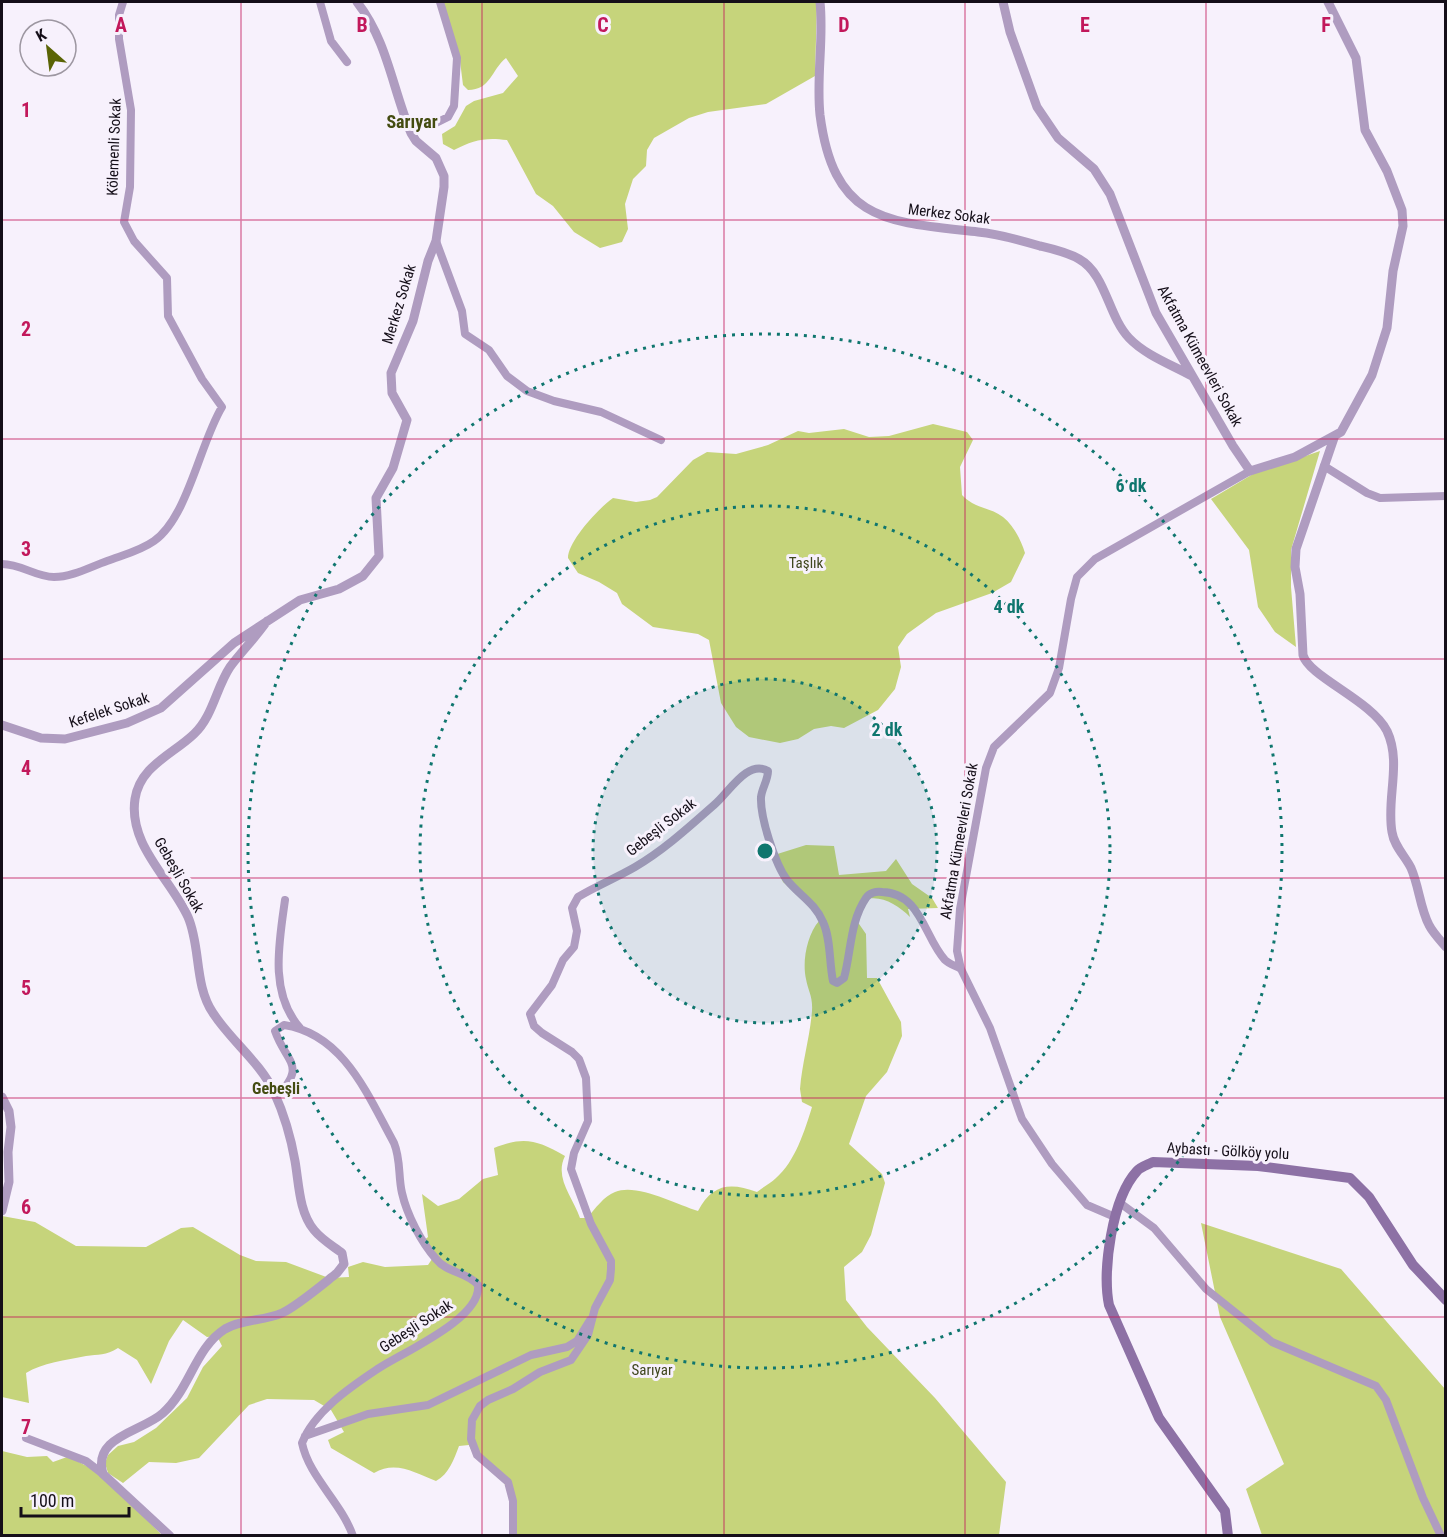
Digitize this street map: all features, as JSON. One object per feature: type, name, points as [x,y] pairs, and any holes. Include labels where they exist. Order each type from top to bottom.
[{"type":"main road","name":"Aybastı - Gölköy yolu","points":[[1228,1536],[1225,1511],[1159,1418],[1109,1305],[1106,1287],[1115,1217],[1126,1187],[1138,1170],[1152,1162],[1258,1166],[1350,1178],[1369,1197],[1413,1265],[1446,1300]]},
{"type":"street","name":"Kölemenli Sokak","points":[[2,564],[23,567],[45,577],[63,576],[131,553],[155,540],[170,521],[189,488],[207,435],[222,407],[202,379],[168,316],[167,278],[134,241],[124,222],[129,187],[131,110],[119,39],[119,15],[123,2]]},
{"type":"street","points":[[320,2],[331,41],[346,62]]},
{"type":"street","name":"Merkez Sokak","points":[[267,621],[300,600],[339,589],[357,580],[371,569],[379,556],[376,498],[393,468],[407,420],[392,393],[391,373],[412,321],[428,261],[436,241],[444,176],[436,158],[416,141],[406,122],[387,59],[367,17],[357,2]]},
{"type":"street","points":[[406,122],[436,123],[448,117],[454,106],[457,58],[440,2]]},
{"type":"street","name":"Merkez Sokak","points":[[820,2],[820,114],[829,156],[852,196],[877,215],[891,221],[935,229],[995,234],[1058,251],[1081,260],[1089,267],[1108,306],[1129,338],[1193,376]]},
{"type":"street","name":"Akfatma Kümeevleri Sokak","points":[[1003,2],[1010,32],[1037,107],[1058,138],[1094,169],[1107,188],[1118,210],[1130,249],[1156,313],[1233,446],[1250,471]]},
{"type":"street","name":"Akfatma Kümeevleri Sokak","points":[[1115,1217],[1087,1205],[1052,1164],[1022,1119],[990,1028],[961,969],[957,951],[960,909],[986,768],[994,747],[1050,693],[1059,668],[1077,577],[1095,559],[1250,471],[1295,457],[1334,438],[1350,419],[1372,375],[1382,348],[1391,307],[1393,271],[1403,226],[1396,193],[1365,130],[1356,58],[1328,2]]},
{"type":"street","name":"Merkez Sokak","points":[[436,241],[462,311],[465,334],[489,350],[507,376],[540,397],[601,411],[660,440]]},
{"type":"street","points":[[1334,438],[1296,549],[1294,567],[1300,594],[1305,662],[1359,700],[1375,715],[1387,732],[1394,771],[1392,832],[1417,884],[1428,925],[1446,947]]},
{"type":"street","points":[[1324,466],[1367,493],[1380,498],[1446,496]]},
{"type":"street","name":"Kefelek Sokak","points":[[2,725],[52,740],[78,737],[127,723],[166,704],[215,657],[267,621]]},
{"type":"street","name":"Gebeşli Sokak","points":[[103,1474],[101,1465],[103,1451],[116,1438],[137,1430],[174,1403],[212,1339],[231,1326],[282,1313],[337,1273],[344,1264],[342,1253],[315,1231],[304,1212],[290,1136],[276,1097],[265,1077],[209,1006],[189,918],[142,842],[134,808],[142,778],[160,759],[203,724],[220,683],[231,665],[267,621]]},
{"type":"street","name":"Gebeşli Sokak","points":[[305,1436],[328,1430],[368,1414],[428,1405],[531,1355],[567,1347],[577,1341],[593,1316],[610,1280],[611,1269],[611,1261],[591,1224],[572,1169],[574,1153],[588,1121],[586,1078],[579,1059],[572,1052],[542,1034],[534,1026],[530,1014],[552,985],[563,960],[574,947],[577,931],[572,908],[578,897],[648,859],[717,802],[742,776],[757,768],[765,768],[768,771],[761,795],[762,810],[769,835],[786,879],[814,906],[824,923],[833,981],[837,983],[844,978],[861,909],[866,897],[877,892],[895,895],[911,906],[921,916],[945,959],[961,969]]},
{"type":"street","name":"Gebeşli Sokak","points":[[285,900],[279,975],[284,1004],[302,1030],[324,1041],[355,1072],[396,1149],[406,1207],[428,1249],[450,1271],[474,1280],[479,1292],[469,1309],[454,1323],[363,1379],[318,1417],[305,1436]]},
{"type":"street","points":[[276,1097],[293,1075],[294,1067],[275,1031],[284,1025],[302,1030]]},
{"type":"street","points":[[2,1097],[9,1111],[11,1126],[8,1152],[9,1182],[2,1211]]},
{"type":"street","points":[[1120,1203],[1154,1228],[1206,1289],[1272,1342],[1376,1386],[1386,1400],[1423,1498],[1441,1536]]},
{"type":"street","name":"Gebeşli Sokak","points":[[513,1536],[513,1501],[508,1482],[477,1455],[471,1439],[472,1420],[480,1406],[488,1400],[513,1389],[540,1372],[571,1360],[588,1335],[593,1316]]},
{"type":"street","points":[[305,1436],[302,1443],[310,1464],[342,1512],[353,1536]]},
{"type":"street","points":[[26,1438],[86,1461],[149,1513],[170,1536]]},
{"type":"green space","points":[[443,2],[817,2],[815,76],[766,104],[708,112],[689,118],[654,138],[647,150],[646,166],[633,179],[625,204],[628,229],[622,242],[600,248],[574,232],[553,206],[536,194],[507,140],[479,140],[454,150],[443,144],[442,134],[455,126],[466,106],[474,101],[503,93],[518,76],[506,58],[482,87],[468,90],[463,85],[459,53]]},
{"type":"green space","name":"Taşlık","points":[[933,424],[967,432],[973,440],[960,467],[962,495],[972,503],[1003,517],[1017,534],[1025,553],[1011,582],[992,593],[936,613],[907,634],[898,647],[901,667],[895,689],[878,710],[844,728],[831,726],[814,729],[798,739],[780,743],[749,737],[736,727],[721,703],[709,640],[698,634],[653,627],[622,604],[617,593],[578,573],[568,558],[569,551],[579,534],[600,509],[613,498],[636,502],[657,497],[693,460],[707,452],[736,454],[768,445],[798,431],[809,433],[844,429],[869,437],[889,436]]},
{"type":"green space","points":[[1320,451],[1291,550],[1291,587],[1296,647],[1275,632],[1258,607],[1249,550],[1211,499],[1253,474]]},
{"type":"green space","name":"Sarıyar","points":[[806,845],[834,846],[839,875],[886,871],[896,859],[912,884],[932,898],[938,908],[908,909],[910,917],[900,908],[876,898],[864,900],[857,921],[866,934],[867,978],[877,978],[901,1022],[902,1036],[887,1072],[866,1096],[849,1144],[882,1174],[885,1183],[871,1235],[862,1252],[844,1267],[846,1300],[867,1327],[935,1398],[1006,1482],[999,1535],[510,1535],[510,1504],[507,1489],[498,1476],[478,1460],[469,1445],[459,1446],[448,1470],[436,1481],[398,1468],[382,1469],[374,1473],[331,1448],[328,1440],[344,1432],[331,1410],[314,1400],[267,1399],[249,1405],[199,1458],[176,1463],[149,1462],[123,1483],[108,1473],[105,1463],[108,1455],[118,1446],[134,1442],[156,1428],[187,1398],[203,1367],[222,1346],[217,1336],[207,1337],[183,1320],[169,1341],[151,1384],[137,1360],[118,1348],[106,1354],[47,1364],[26,1373],[29,1403],[2,1397],[2,1216],[35,1222],[76,1246],[146,1247],[181,1228],[193,1227],[240,1255],[256,1261],[286,1262],[329,1278],[349,1277],[348,1267],[363,1262],[385,1267],[428,1265],[432,1259],[421,1243],[428,1237],[422,1194],[438,1206],[459,1199],[483,1179],[498,1175],[494,1148],[514,1142],[538,1143],[565,1156],[562,1164],[563,1180],[580,1218],[587,1218],[607,1196],[624,1190],[656,1195],[698,1211],[709,1195],[716,1190],[730,1186],[757,1192],[774,1180],[789,1163],[812,1107],[802,1102],[800,1089],[812,1011],[805,964],[811,933],[819,921],[811,907],[783,882],[771,856]]},
{"type":"green space","points":[[1201,1223],[1341,1269],[1445,1389],[1445,1535],[1262,1535],[1246,1489],[1284,1464],[1220,1317]]},
{"type":"green space","points":[[2,1451],[27,1457],[47,1456],[53,1462],[67,1457],[81,1463],[107,1480],[162,1535],[2,1536]]},
{"type":"district","name":"Sarıyar","points":[[412,122]]},
{"type":"district","name":"Gebeşli","points":[[276,1088]]}]
